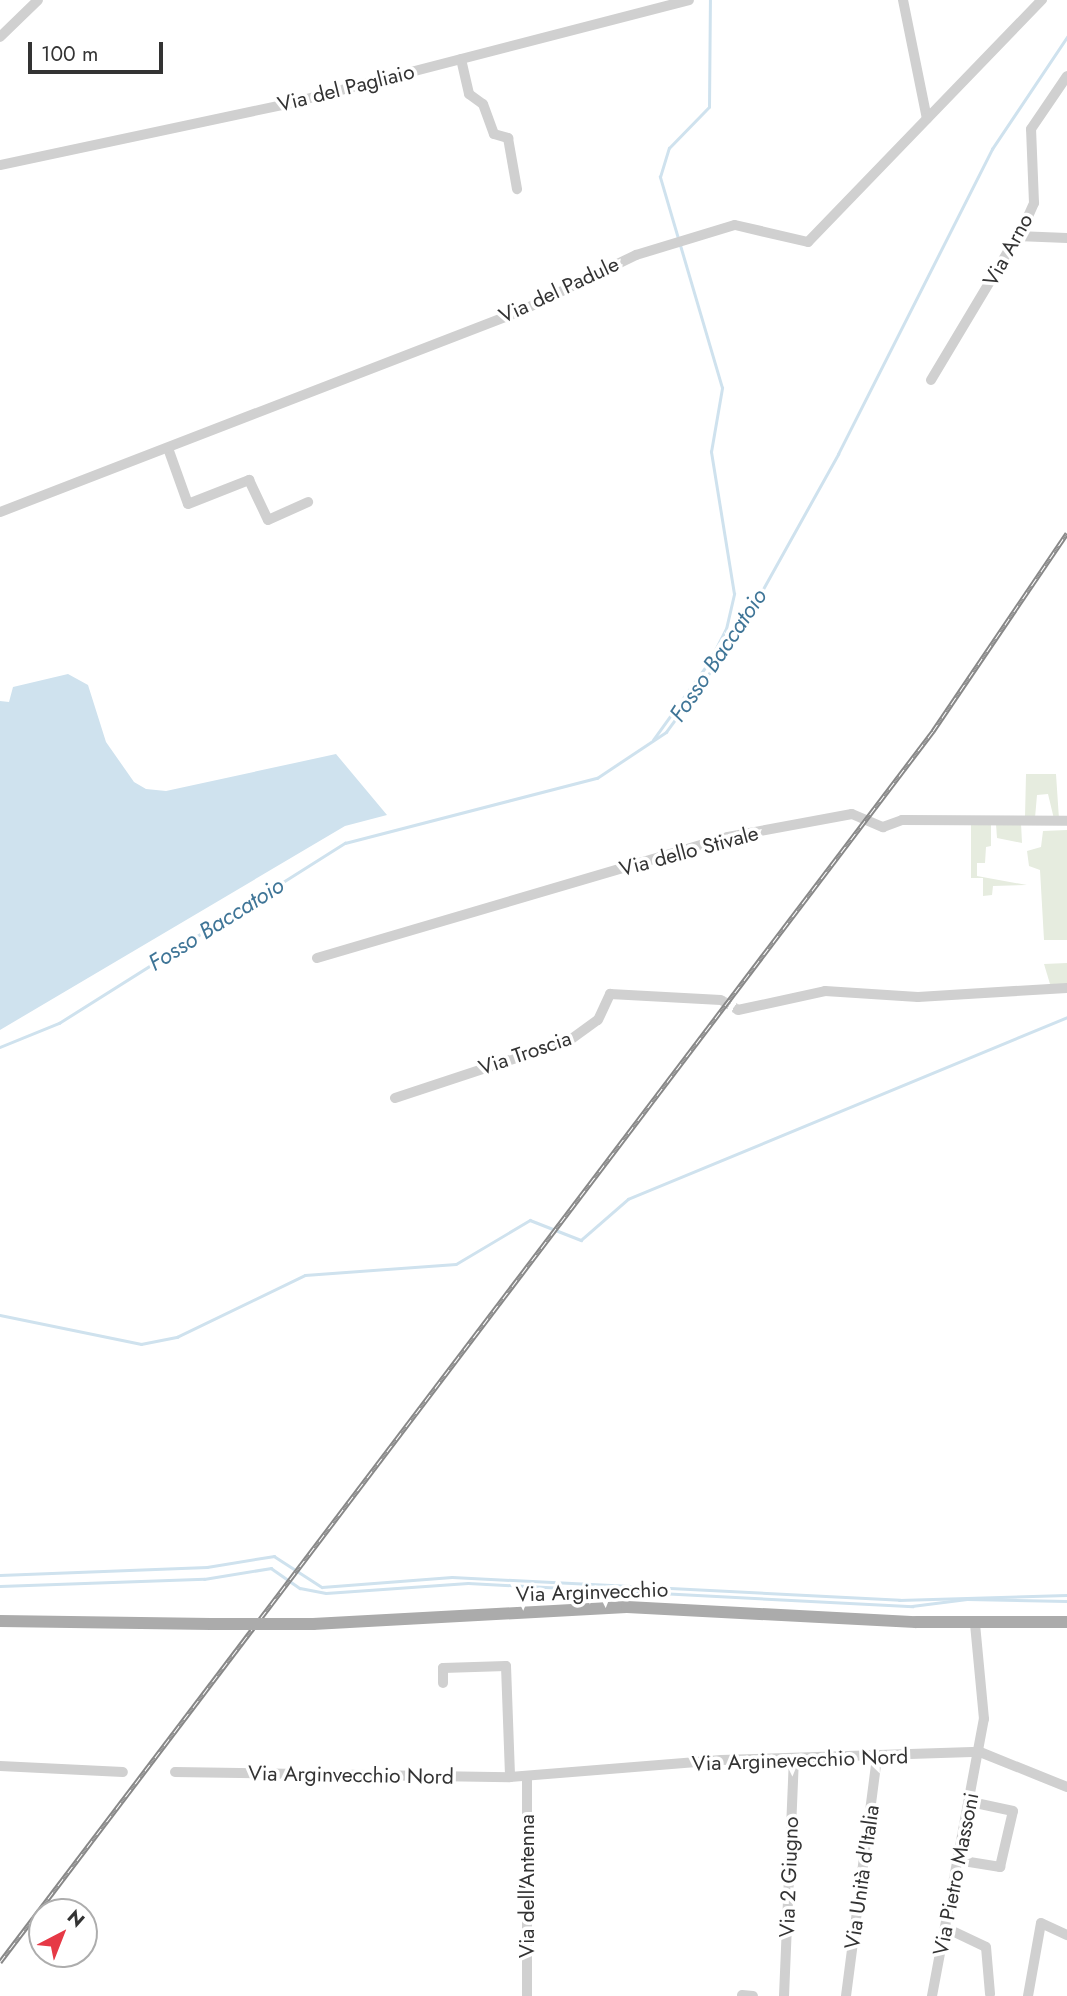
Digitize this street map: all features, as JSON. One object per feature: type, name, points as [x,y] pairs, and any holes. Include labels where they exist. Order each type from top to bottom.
[{"type":"main road","name":"Via Arginvecchio","points":[[0,1621],[313,1624],[627,1607],[975,1623],[1067,1622]]},
{"type":"street","points":[[0,37],[38,0]]},
{"type":"street","name":"Via del Pagliaio","points":[[0,165],[461,59],[689,0]]},
{"type":"street","points":[[903,0],[927,119]]},
{"type":"street","name":"Via del Padule","points":[[0,512],[169,452],[676,243],[735,225],[808,242],[1042,0]]},
{"type":"street","points":[[461,59],[469,94],[483,104],[494,134],[508,138],[517,189]]},
{"type":"street","name":"Via Arno","points":[[932,380],[1034,203],[1031,128],[1067,76]]},
{"type":"street","points":[[1017,236],[1067,238]]},
{"type":"street","points":[[169,452],[188,505],[249,480],[268,520],[308,502]]},
{"type":"street","name":"Via dello Stivale","points":[[317,958],[728,837],[852,814],[883,827],[902,820],[1067,821]]},
{"type":"street","points":[[738,1010],[825,991],[918,997],[1067,988]]},
{"type":"street","name":"Via Troscia","points":[[395,1098],[570,1040],[598,1020],[610,994],[721,1000]]},
{"type":"street","name":"Via Pietro Massoni","points":[[932,1996],[980,1752],[985,1687],[975,1623]]},
{"type":"street","points":[[443,1684],[443,1668],[506,1666],[510,1777]]},
{"type":"street","name":"Via Arginevecchio Nord","points":[[527,1777],[794,1759],[877,1758],[980,1752],[1067,1787]]},
{"type":"street","name":"Via Unità d'Italia","points":[[846,1996],[877,1758]]},
{"type":"street","name":"Via 2 Giugno","points":[[784,1996],[794,1759]]},
{"type":"street","points":[[0,1766],[124,1772]]},
{"type":"street","name":"Via Arginvecchio Nord","points":[[175,1772],[527,1777]]},
{"type":"street","name":"Via dell'Antenna","points":[[527,1777],[527,1996]]},
{"type":"street","points":[[957,1860],[1000,1867],[1013,1811],[971,1802]]},
{"type":"street","points":[[1028,1996],[1041,1923],[1067,1935]]},
{"type":"street","points":[[946,1928],[986,1947],[990,1994]]},
{"type":"street","points":[[742,1995],[753,1996]]},
{"type":"shaded area","points":[[1026,774],[1056,774],[1059,819],[1054,819],[1048,794],[1037,795],[1035,818],[1025,817]]},
{"type":"shaded area","points":[[971,823],[991,823],[991,846],[986,847],[985,863],[977,863],[977,876],[1027,885],[993,886],[992,895],[983,896],[983,878],[971,878]]},
{"type":"shaded area","points":[[1021,823],[1022,843],[997,838],[996,824]]},
{"type":"shaded area","points":[[1067,830],[1067,940],[1044,940],[1040,870],[1029,866],[1027,851],[1041,847],[1043,831]]},
{"type":"shaded area","points":[[1067,963],[1067,984],[1050,984],[1044,964]]},
{"type":"water","points":[[68,674],[88,685],[106,742],[134,782],[146,789],[166,791],[336,754],[387,815],[345,826],[0,1030],[0,701],[9,702],[13,687]]},
{"type":"waterway","points":[[653,740],[709,662],[726,629],[734,594],[711,452],[722,388],[660,177],[669,148],[709,107],[710,0]]},
{"type":"waterway","name":"Fosso Baccatoio","points":[[0,1047],[59,1023],[345,843],[597,778],[666,732],[738,634],[838,454],[992,149],[1067,37]]},
{"type":"waterway","points":[[0,1315],[141,1344],[177,1337],[305,1275],[456,1264],[530,1220],[581,1240],[628,1199],[1067,1017]]},
{"type":"waterway","points":[[0,1575],[207,1567],[274,1556],[322,1587],[452,1577],[899,1600],[1067,1595]]},
{"type":"waterway","points":[[0,1586],[204,1579],[271,1568],[300,1588],[326,1593],[468,1583],[912,1606],[967,1599],[1067,1601]]},
{"type":"tunnel","points":[[721,1000],[738,1010]]},
{"type":"railway","points":[[0,1962],[933,731],[1067,533]]}]
